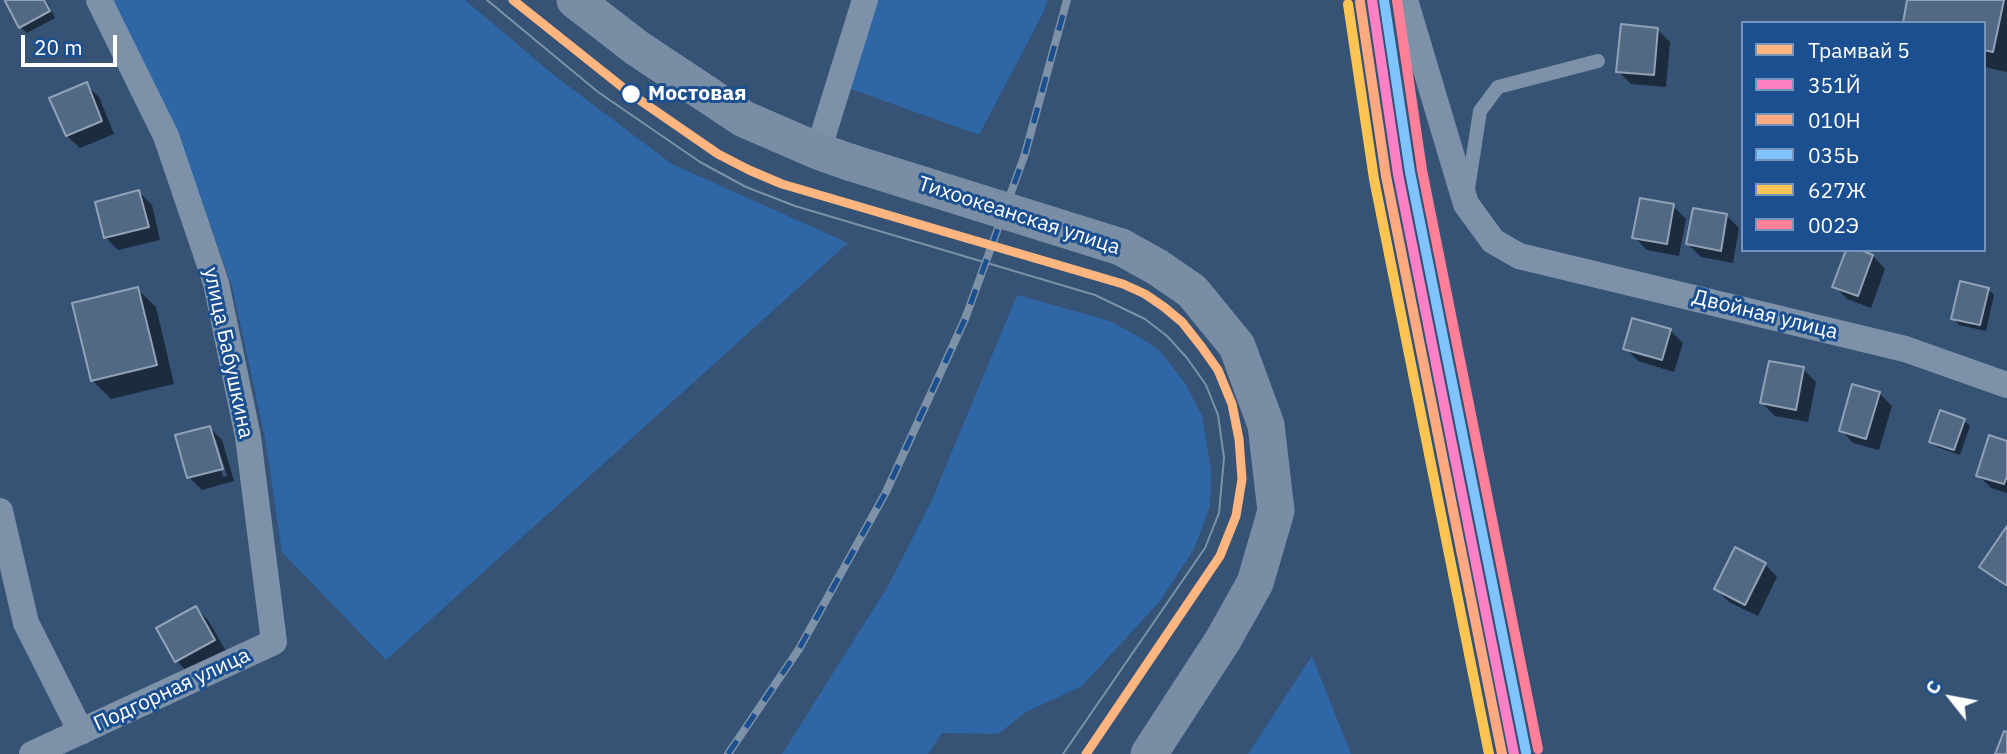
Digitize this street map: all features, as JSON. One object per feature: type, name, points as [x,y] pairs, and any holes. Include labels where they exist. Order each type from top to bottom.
[{"type":"main road","name":"Тихоокеанская улица","points":[[575,0],[637,48],[744,119],[834,157],[1121,247],[1192,291],[1237,346],[1266,425],[1276,511],[1255,583],[1223,640],[1149,754]]},
{"type":"street","name":"улица Бабушкина","points":[[99,0],[166,136],[216,283],[248,437],[274,642]]},
{"type":"street","points":[[834,157],[865,0]]},
{"type":"street","name":"Двойная улица","points":[[1405,0],[1466,204],[1493,241],[1519,256],[1905,349],[2007,385]]},
{"type":"street","points":[[0,510],[26,623],[81,732]]},
{"type":"street","name":"Подгорная улица","points":[[32,754],[274,642]]},
{"type":"lane","points":[[1466,204],[1480,111],[1498,87],[1598,61]]},
{"type":"shaded area","points":[[108,0],[465,0],[555,76],[672,164],[848,243],[386,660],[282,552],[265,438],[232,286],[198,191]]},
{"type":"shaded area","points":[[869,0],[1047,0],[1044,11],[979,135],[837,84]]},
{"type":"shaded area","points":[[1017,295],[1110,321],[1160,351],[1185,383],[1202,416],[1211,471],[1210,506],[1194,549],[1160,601],[1082,686],[1026,712],[998,734],[942,733],[928,754],[782,754],[888,586],[931,502]]},
{"type":"shaded area","points":[[1312,656],[1351,754],[1248,754]]},
{"type":"building","points":[[6,0],[44,0],[50,11],[19,28]]},
{"type":"building","points":[[1907,0],[2004,0],[1993,52],[1986,50],[1986,21],[1903,21]]},
{"type":"building","points":[[1621,24],[1658,28],[1654,75],[1616,72]]},
{"type":"building","points":[[87,82],[102,121],[66,136],[49,98]]},
{"type":"building","points":[[139,190],[149,227],[104,238],[95,202]]},
{"type":"building","points":[[1640,198],[1674,204],[1667,244],[1632,238]]},
{"type":"building","points":[[1693,208],[1727,214],[1721,251],[1686,244]]},
{"type":"building","points":[[1845,252],[1866,252],[1873,255],[1858,296],[1832,287]]},
{"type":"building","points":[[1960,281],[1989,288],[1980,325],[1951,319]]},
{"type":"building","points":[[138,287],[157,365],[91,381],[72,303]]},
{"type":"building","points":[[1632,318],[1671,329],[1662,360],[1623,349]]},
{"type":"building","points":[[1769,361],[1804,367],[1796,410],[1760,403]]},
{"type":"building","points":[[1852,384],[1880,392],[1866,439],[1839,431]]},
{"type":"building","points":[[1940,410],[1965,419],[1954,450],[1929,442]]},
{"type":"building","points":[[210,426],[223,469],[187,478],[175,435]]},
{"type":"building","points":[[1989,435],[2007,441],[2007,476],[2004,484],[1976,476]]},
{"type":"building","points":[[2007,526],[2007,586],[1979,567]]},
{"type":"building","points":[[1735,547],[1766,563],[1745,605],[1714,589]]},
{"type":"building","points":[[196,606],[215,640],[175,662],[156,628]]},
{"type":"building","points":[[2004,731],[2007,732],[2007,754],[1995,754]]},
{"type":"tram line","points":[[487,0],[598,92],[700,162],[746,187],[795,206],[1095,295],[1145,319],[1167,336],[1187,358],[1206,385],[1218,415],[1224,458],[1219,513],[1205,548],[1063,754]]},
{"type":"tram line","name":"5","points":[[513,0],[631,94],[718,154],[749,170],[782,184],[1123,284],[1164,307],[1182,322],[1201,346],[1218,370],[1232,404],[1239,439],[1242,479],[1236,516],[1220,556],[1086,754]]},
{"type":"railway","points":[[728,754],[799,649],[886,492],[965,319],[1025,154],[1067,0]]},
{"type":"transit line","name":"351Й","points":[[1372,0],[1398,174],[1514,754]]},
{"type":"transit line","name":"035Ь","points":[[1384,0],[1410,172],[1526,752]]},
{"type":"transit line","name":"002Э","points":[[1397,0],[1422,170],[1538,749]]},
{"type":"transit line","name":"010Н","points":[[1360,2],[1386,176],[1502,754]]},
{"type":"transit line","name":"627Ж","points":[[1348,4],[1374,179],[1489,754]]},
{"type":"place","name":"Мостовая","points":[[631,94]]}]
